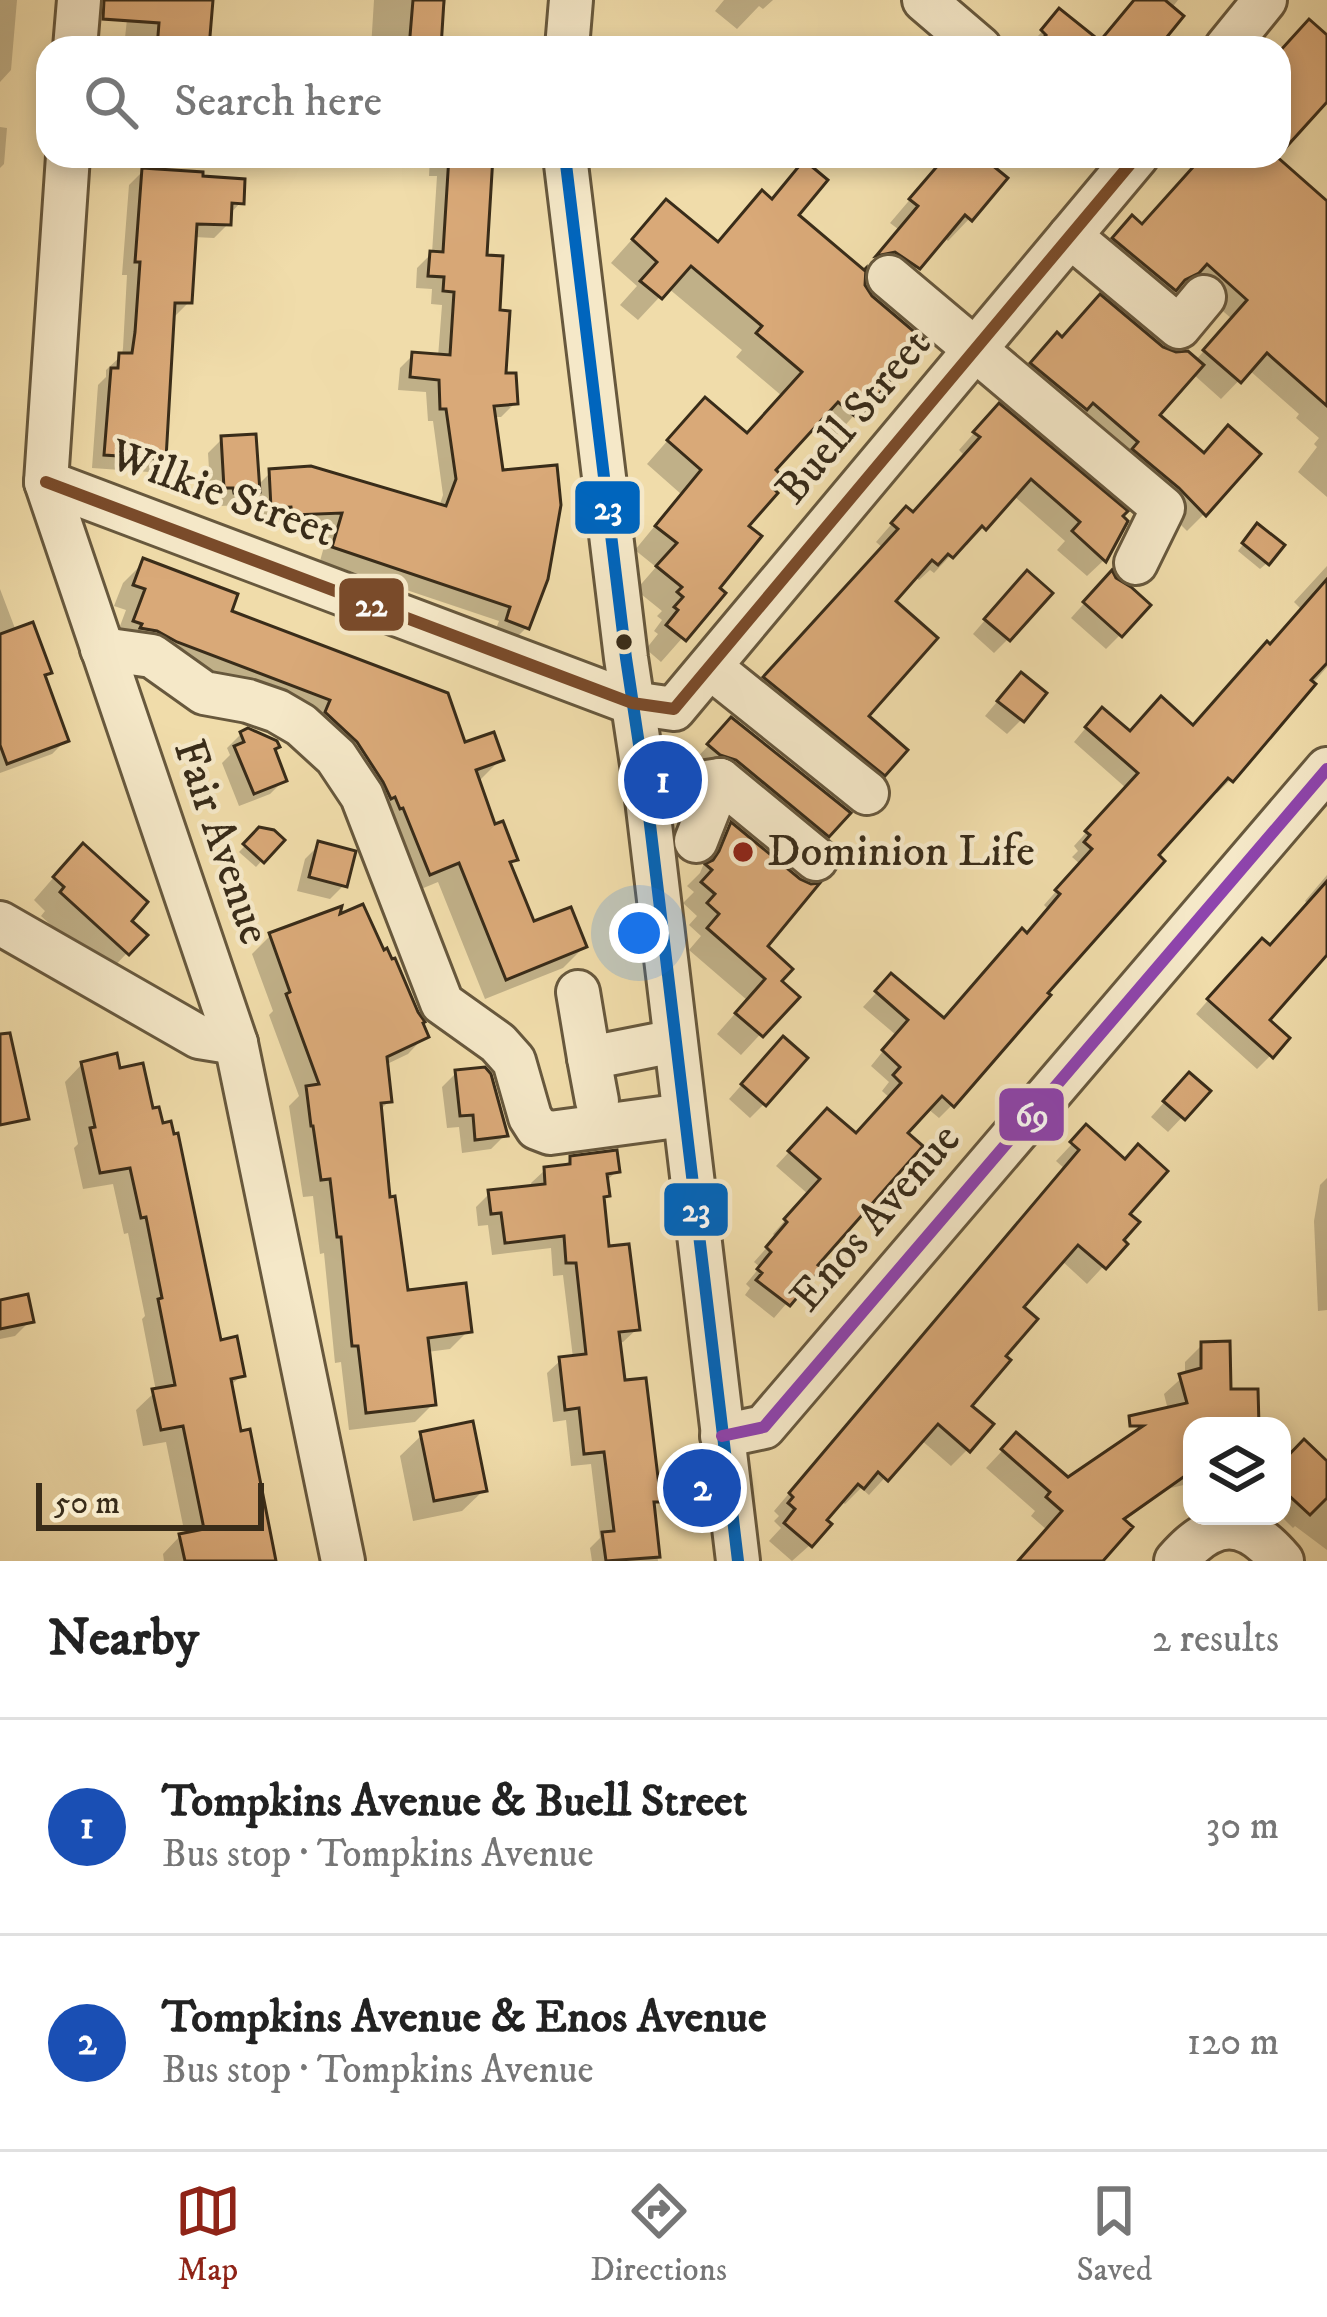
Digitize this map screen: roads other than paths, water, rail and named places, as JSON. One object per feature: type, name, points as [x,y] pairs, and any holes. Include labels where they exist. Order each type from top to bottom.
[{"type":"street","points":[[76,36],[79,0]]},
{"type":"street","points":[[569,36],[571,0]]},
{"type":"street","points":[[1236,36],[1265,0]]},
{"type":"street","points":[[928,16],[960,36]]},
{"type":"street","name":"Fair Avenue","points":[[67,168],[46,482],[236,1043],[343,1561]]},
{"type":"street","points":[[566,168],[738,1561]]},
{"type":"street","name":"Buell Street","points":[[632,704],[674,709],[1070,236],[1119,168]]},
{"type":"street","points":[[1070,236],[1179,327],[1204,297]]},
{"type":"street","points":[[889,277],[1163,508],[1136,563]]},
{"type":"street","name":"Wilkie Street","points":[[46,482],[632,704]]},
{"type":"street","points":[[102,649],[152,656],[204,692],[277,711],[302,725],[336,757],[362,796],[442,1003],[498,1043],[514,1061],[537,1128],[550,1133],[684,1115]]},
{"type":"street","points":[[710,668],[867,793]]},
{"type":"street","name":"Enos Avenue","points":[[722,1436],[764,1427],[1327,769]]},
{"type":"street","points":[[646,790],[720,780],[816,860]]},
{"type":"street","points":[[696,841],[720,780]]},
{"type":"street","points":[[0,923],[199,1037],[236,1043]]},
{"type":"street","points":[[578,992],[597,1101]]},
{"type":"street","points":[[589,1058],[675,1041]]},
{"type":"street","points":[[1176,1561],[1194,1540],[1212,1530],[1234,1527],[1252,1533],[1282,1561]]},
{"type":"place","name":"Tompkins Avenue & Buell Street","points":[[663,780]]},
{"type":"place","name":"Dominion Life","points":[[743,852]]},
{"type":"place","name":"Tompkins Avenue & Enos Avenue","points":[[702,1488]]}]
